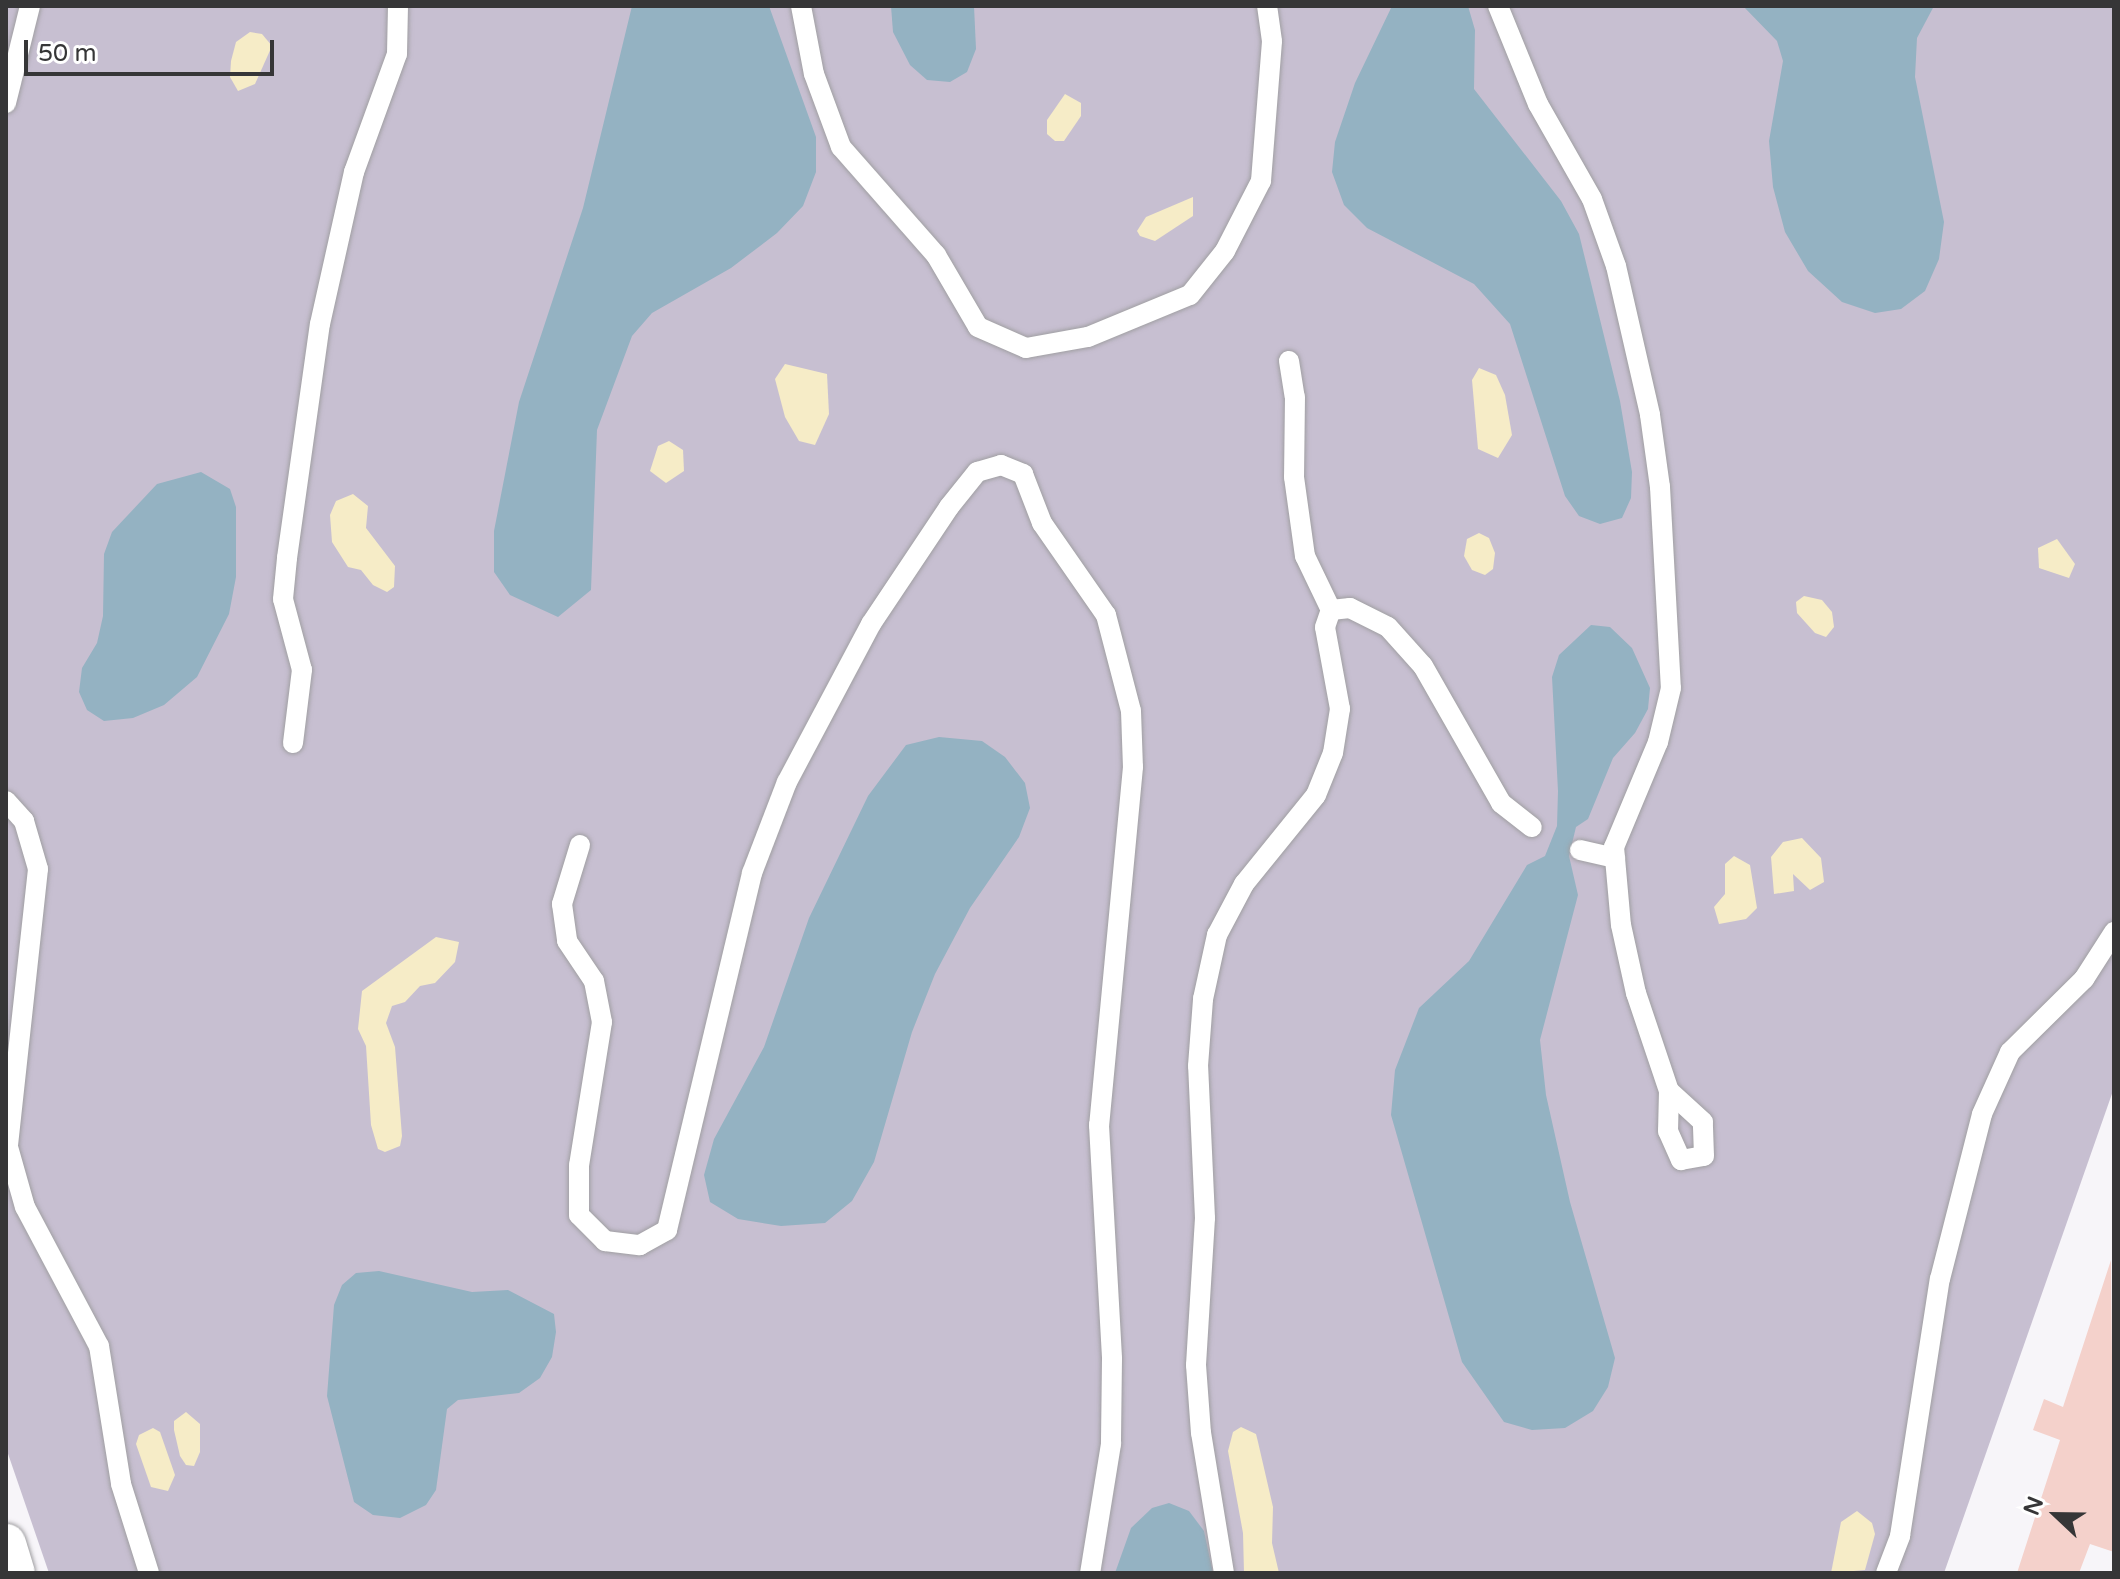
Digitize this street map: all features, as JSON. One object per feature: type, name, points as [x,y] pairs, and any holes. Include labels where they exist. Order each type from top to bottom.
[{"type":"street","points":[[6,1544],[15,1573]]},
{"type":"lane","points":[[6,103],[30,6]]},
{"type":"lane","points":[[293,743],[302,670],[283,599],[287,558],[323,309],[354,172],[397,54],[398,6]]},
{"type":"lane","points":[[801,6],[814,74],[841,147],[936,255],[978,327],[1026,348],[1088,337],[1190,295],[1225,251],[1261,181],[1270,83],[1267,6]]},
{"type":"lane","points":[[1498,6],[1538,104],[1592,199],[1616,266],[1650,415],[1660,487],[1671,688],[1658,742],[1614,847],[1621,925],[1636,993],[1669,1091]]},
{"type":"lane","points":[[1224,1573],[1201,1433],[1196,1365],[1205,1218],[1198,1066],[1203,999],[1217,935],[1244,884],[1316,795],[1333,753],[1340,709],[1325,627],[1331,610],[1305,556],[1294,477],[1295,397],[1289,361]]},
{"type":"lane","points":[[580,845],[562,904],[567,941],[594,981],[602,1022],[579,1165],[579,1215],[605,1241],[640,1245],[667,1230],[752,873],[787,782],[871,624],[949,507],[977,472],[1001,465],[1023,474],[1042,523],[1106,615],[1131,711],[1133,767],[1099,1125],[1112,1359],[1111,1444],[1090,1573]]},
{"type":"lane","points":[[1331,610],[1350,608],[1388,627],[1423,666],[1501,803],[1532,827]]},
{"type":"lane","points":[[6,801],[24,821],[38,869],[8,1147],[25,1207],[99,1346],[121,1484],[149,1573]]},
{"type":"lane","points":[[1580,850],[1615,858]]},
{"type":"lane","points":[[1886,1573],[1903,1522],[1940,1279],[1982,1114],[2010,1052],[2084,979],[2114,932]]},
{"type":"shaded area","points":[[6,6],[2114,6],[2114,1088],[1944,1573],[49,1573],[6,1448]]},
{"type":"sand","points":[[250,32],[262,34],[272,46],[255,84],[238,91],[230,77],[231,61],[236,42]]},
{"type":"sand","points":[[1065,94],[1081,103],[1081,116],[1064,141],[1055,141],[1047,134],[1047,120]]},
{"type":"sand","points":[[1193,197],[1193,216],[1155,241],[1140,236],[1137,231],[1146,217]]},
{"type":"sand","points":[[785,364],[827,374],[829,414],[815,445],[799,441],[785,417],[775,379]]},
{"type":"sand","points":[[1479,368],[1496,375],[1505,395],[1512,435],[1498,458],[1478,449],[1472,380]]},
{"type":"sand","points":[[669,441],[683,450],[684,471],[666,483],[650,471],[658,446]]},
{"type":"sand","points":[[353,494],[368,506],[366,528],[395,566],[394,587],[387,592],[373,585],[361,570],[348,567],[332,542],[330,515],[336,501]]},
{"type":"sand","points":[[1479,533],[1489,538],[1495,553],[1493,569],[1485,575],[1472,570],[1464,556],[1467,539]]},
{"type":"sand","points":[[2057,539],[2075,564],[2069,578],[2039,568],[2038,548]]},
{"type":"sand","points":[[1804,596],[1822,600],[1832,612],[1834,627],[1826,637],[1815,633],[1797,613],[1796,602]]},
{"type":"sand","points":[[1802,838],[1821,858],[1824,882],[1810,890],[1793,874],[1794,891],[1774,894],[1771,857],[1783,842]]},
{"type":"sand","points":[[1734,856],[1750,865],[1757,908],[1746,919],[1719,924],[1714,907],[1725,894],[1725,864]]},
{"type":"sand","points":[[436,937],[459,942],[455,962],[435,983],[420,986],[405,1002],[392,1006],[386,1023],[395,1047],[402,1136],[400,1146],[385,1152],[378,1149],[371,1125],[366,1046],[358,1029],[362,991]]},
{"type":"sand","points":[[186,1412],[200,1424],[200,1452],[194,1466],[186,1465],[180,1456],[174,1430],[174,1421]]},
{"type":"sand","points":[[1241,1427],[1256,1434],[1273,1507],[1272,1543],[1279,1573],[1244,1573],[1243,1533],[1228,1451],[1233,1432]]},
{"type":"sand","points":[[153,1428],[160,1432],[175,1475],[168,1491],[151,1487],[136,1444],[139,1435]]},
{"type":"sand","points":[[1857,1511],[1872,1523],[1875,1534],[1865,1570],[1831,1573],[1841,1522]]},
{"type":"water","points":[[632,6],[769,6],[816,137],[816,172],[803,206],[777,233],[731,268],[652,313],[632,336],[597,430],[591,590],[558,617],[510,595],[494,572],[494,531],[519,402],[583,208]]},
{"type":"water","points":[[891,6],[974,6],[976,49],[967,72],[950,82],[927,80],[910,65],[893,32]]},
{"type":"water","points":[[1392,6],[1468,6],[1475,30],[1474,89],[1561,201],[1579,234],[1620,401],[1632,472],[1631,498],[1622,518],[1600,524],[1579,516],[1565,496],[1510,324],[1474,284],[1367,228],[1344,205],[1332,172],[1335,142],[1355,83]]},
{"type":"water","points":[[1743,6],[1934,6],[1917,38],[1915,77],[1944,222],[1939,259],[1925,291],[1901,309],[1875,313],[1842,302],[1808,271],[1785,232],[1773,187],[1769,141],[1783,61],[1777,41]]},
{"type":"water","points":[[201,472],[230,489],[236,507],[236,577],[229,614],[197,677],[164,705],[133,718],[104,721],[87,710],[79,692],[82,668],[97,643],[103,616],[104,554],[112,532],[157,484]]},
{"type":"water","points":[[1591,625],[1610,627],[1632,648],[1650,688],[1648,709],[1635,733],[1613,758],[1588,819],[1576,827],[1569,856],[1578,895],[1540,1040],[1546,1095],[1570,1202],[1615,1358],[1608,1387],[1593,1411],[1565,1428],[1532,1430],[1504,1422],[1462,1362],[1391,1115],[1395,1070],[1419,1008],[1469,961],[1527,865],[1545,856],[1557,826],[1552,677],[1559,655]]},
{"type":"water","points":[[939,737],[982,741],[1005,757],[1025,783],[1030,808],[1019,837],[970,908],[935,974],[912,1032],[874,1162],[852,1201],[825,1223],[781,1226],[738,1219],[710,1202],[704,1175],[714,1139],[764,1047],[809,918],[868,796],[906,745]]},
{"type":"water","points":[[379,1271],[472,1292],[508,1290],[554,1314],[556,1332],[552,1357],[540,1378],[519,1393],[458,1400],[447,1409],[436,1490],[426,1505],[400,1518],[373,1515],[354,1502],[327,1396],[334,1305],[342,1285],[356,1273]]},
{"type":"water","points":[[1169,1503],[1189,1511],[1204,1531],[1213,1573],[1115,1573],[1131,1528],[1152,1508]]},
{"type":"building","points":[[2111,1260],[2114,1552],[2090,1544],[2079,1573],[2017,1573],[2060,1440],[2033,1430],[2044,1399],[2063,1407]]}]
